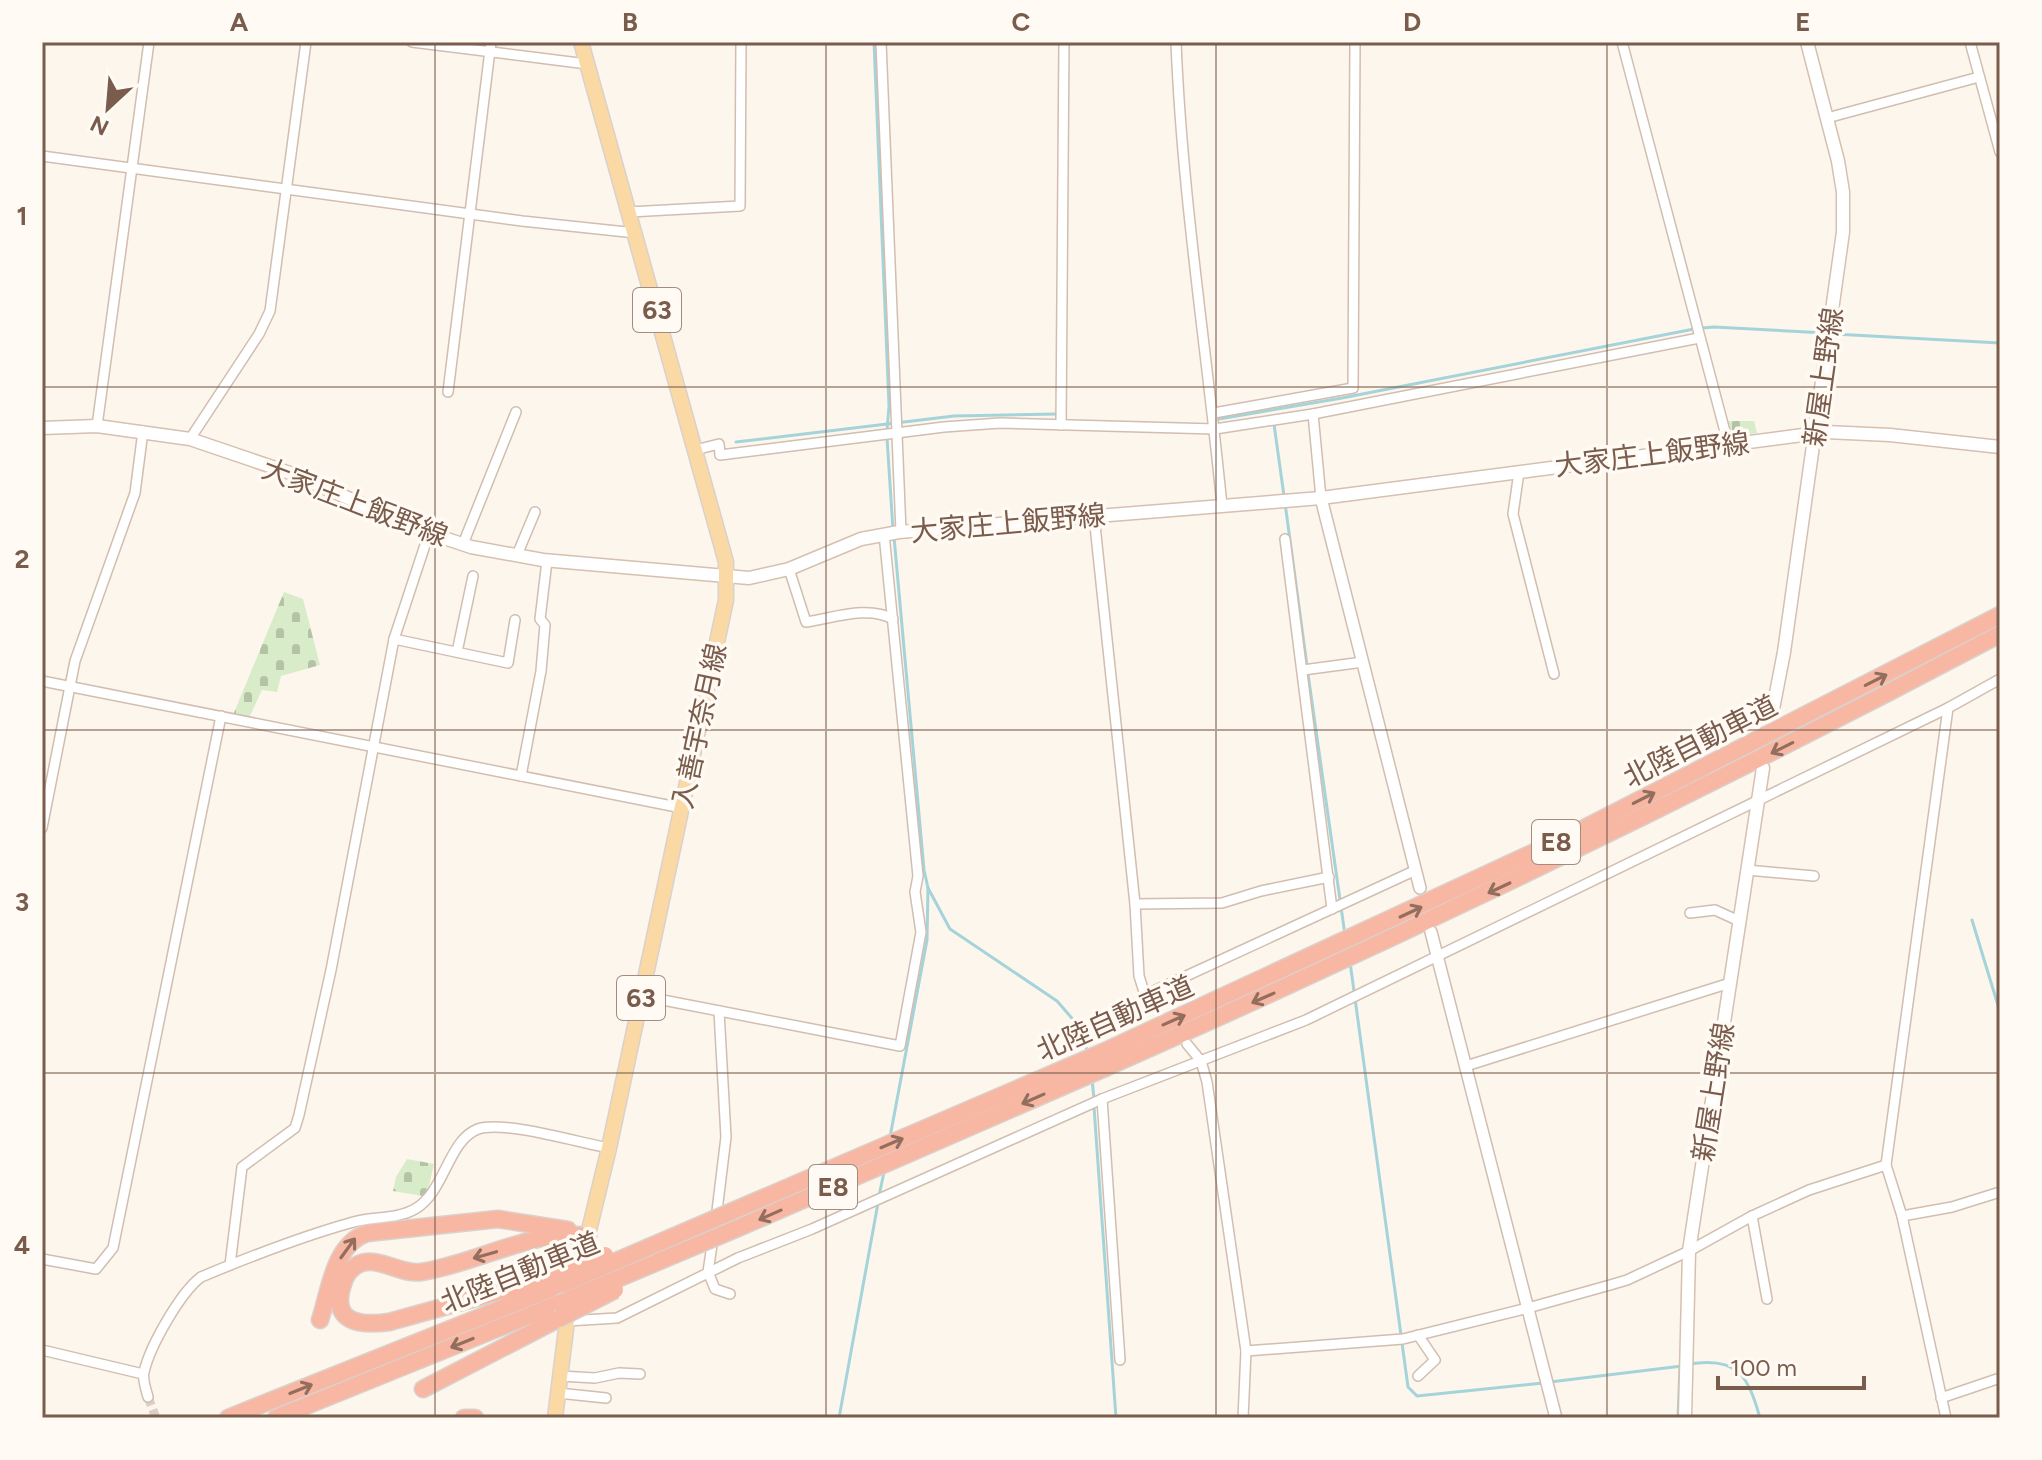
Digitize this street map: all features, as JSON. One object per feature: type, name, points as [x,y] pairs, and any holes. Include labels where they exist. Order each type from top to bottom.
[{"type":"highway","name":"北陸自動車道","points":[[276,1418],[562,1314],[738,1228],[1104,1060],[1306,960],[1569,836],[2000,615]]},
{"type":"highway","name":"北陸自動車道","points":[[228,1418],[564,1277],[1267,996],[1578,850],[2000,634]]},
{"type":"highway","points":[[311,1318],[326,1301],[347,1244],[367,1233],[498,1219],[560,1228],[588,1236]]},
{"type":"highway","points":[[564,1277],[373,1324],[356,1322],[341,1312],[339,1305],[347,1274],[361,1263],[371,1261],[399,1271],[423,1272],[560,1234],[588,1236]]},
{"type":"highway","points":[[423,1389],[562,1314]]},
{"type":"highway","points":[[464,1418],[475,1418]]},
{"type":"main road","name":"入善宇奈月線","points":[[555,1418],[562,1314],[588,1236],[609,1148],[726,600],[728,578],[636,233],[581,42]]},
{"type":"main road","name":"新屋上野線","points":[[1772,714],[1843,232],[1843,192],[1807,42]]},
{"type":"main road","name":"大家庄上飯野線","points":[[42,428],[97,426],[190,439],[290,473],[429,533],[463,544],[547,561],[728,578],[749,578],[789,569],[836,548],[884,534],[1321,498],[1815,434],[1890,435],[2000,447]]},
{"type":"main road","name":"新屋上野線","points":[[1685,1418],[1689,1251],[1763,768]]},
{"type":"street","points":[[97,426],[149,42]]},
{"type":"street","points":[[190,439],[259,334],[270,311],[306,42]]},
{"type":"street","points":[[412,42],[491,47],[587,64]]},
{"type":"street","points":[[629,212],[740,206],[741,42]]},
{"type":"street","points":[[881,42],[901,532]]},
{"type":"street","points":[[1061,425],[1064,42]]},
{"type":"street","points":[[1176,42],[1179,110],[1222,506]]},
{"type":"street","points":[[1214,413],[1353,388],[1355,42]]},
{"type":"street","points":[[1622,42],[1728,443]]},
{"type":"street","points":[[1970,42],[2000,152]]},
{"type":"street","points":[[448,392],[491,47]]},
{"type":"street","points":[[1827,118],[1979,77]]},
{"type":"street","points":[[42,156],[636,233]]},
{"type":"street","points":[[695,450],[719,444],[720,455],[1000,423],[1215,429],[1313,414],[1699,338]]},
{"type":"street","points":[[463,544],[516,412]]},
{"type":"street","points":[[1313,414],[1321,498],[1420,888]]},
{"type":"street","points":[[42,828],[75,661],[135,493],[143,431]]},
{"type":"street","points":[[1519,472],[1513,514],[1554,674]]},
{"type":"street","points":[[517,555],[535,512]]},
{"type":"street","points":[[1094,516],[1135,904],[1139,976],[1145,995],[1416,870]]},
{"type":"street","points":[[230,1265],[242,1167],[295,1128],[299,1115],[331,970],[394,639],[429,533]]},
{"type":"street","points":[[642,996],[900,1046],[921,932],[884,534]]},
{"type":"street","points":[[1285,539],[1332,909]]},
{"type":"street","points":[[521,776],[541,671],[545,625],[540,619],[547,561]]},
{"type":"street","points":[[789,569],[806,622],[868,612],[883,613],[893,619]]},
{"type":"street","points":[[457,652],[473,576]]},
{"type":"street","points":[[394,639],[508,663],[515,620]]},
{"type":"street","points":[[1303,670],[1363,662]]},
{"type":"street","points":[[562,1314],[617,1318],[708,1272],[812,1229],[1102,1099],[1306,1020],[1948,708],[2000,679]]},
{"type":"street","points":[[42,681],[682,808]]},
{"type":"street","points":[[1946,1418],[1902,1216],[1886,1165],[1948,708]]},
{"type":"street","points":[[42,1259],[96,1269],[113,1248],[221,716]]},
{"type":"street","points":[[1747,870],[1814,876]]},
{"type":"street","points":[[1135,904],[1222,903],[1261,891],[1329,877]]},
{"type":"street","points":[[1690,913],[1715,910],[1739,921]]},
{"type":"street","points":[[1431,932],[1556,1418]]},
{"type":"street","points":[[1466,1066],[1730,983]]},
{"type":"street","points":[[719,1011],[726,1137],[708,1272],[715,1289],[730,1294]]},
{"type":"street","points":[[1187,1044],[1201,1061],[1207,1082],[1246,1351],[1243,1418]]},
{"type":"street","points":[[1102,1099],[1120,1360]]},
{"type":"street","points":[[148,1397],[143,1374],[168,1317],[188,1287],[201,1277],[351,1222],[406,1214],[431,1198],[455,1152],[466,1137],[476,1130],[495,1126],[609,1148]]},
{"type":"street","points":[[1246,1351],[1403,1339],[1627,1280],[1809,1190],[1886,1165]]},
{"type":"street","points":[[1902,1216],[1952,1207],[2000,1192]]},
{"type":"street","points":[[1752,1216],[1767,1299]]},
{"type":"street","points":[[1418,1335],[1435,1360],[1418,1376]]},
{"type":"street","points":[[42,1350],[143,1374]]},
{"type":"street","points":[[560,1376],[595,1378],[619,1373],[640,1374]]},
{"type":"street","points":[[1941,1398],[2000,1378]]},
{"type":"street","points":[[558,1393],[606,1398]]},
{"type":"green space","points":[[1727,421],[1754,421],[1757,433],[1731,437]]},
{"type":"green space","points":[[284,592],[303,599],[320,665],[281,676],[277,692],[262,690],[249,718],[233,715]]},
{"type":"green space","points":[[407,1159],[434,1164],[428,1190],[423,1196],[393,1191],[396,1177]]},
{"type":"waterway","points":[[874,42],[889,406],[887,430]]},
{"type":"waterway","points":[[1702,328],[1826,333]]},
{"type":"waterway","points":[[1219,419],[1694,329]]},
{"type":"waterway","points":[[1834,334],[2000,343]]},
{"type":"waterway","points":[[736,442],[954,416],[1056,414]]},
{"type":"waterway","points":[[1274,424],[1284,496]]},
{"type":"waterway","points":[[887,438],[893,530]]},
{"type":"waterway","points":[[1285,503],[1307,666]]},
{"type":"waterway","points":[[894,537],[928,888],[950,929],[1057,1001],[1083,1031],[1087,1051]]},
{"type":"waterway","points":[[1308,674],[1345,935]]},
{"type":"waterway","points":[[890,1137],[927,940],[928,888]]},
{"type":"waterway","points":[[1972,920],[2000,1012]]},
{"type":"waterway","points":[[1350,962],[1401,1335]]},
{"type":"waterway","points":[[1092,1079],[1094,1099]]},
{"type":"waterway","points":[[1094,1107],[1116,1418]]},
{"type":"waterway","points":[[879,1196],[884,1172]]},
{"type":"waterway","points":[[839,1418],[878,1203]]},
{"type":"waterway","points":[[1402,1343],[1408,1387],[1417,1396],[1543,1383]]},
{"type":"waterway","points":[[1689,1364],[1719,1363],[1738,1372],[1751,1391],[1760,1418]]},
{"type":"waterway","points":[[1678,1418],[1680,1366]]},
{"type":"waterway","points":[[1550,1382],[1682,1366]]},
{"type":"tunnel","points":[[1145,995],[1169,1022]]},
{"type":"tunnel","points":[[148,1397],[156,1418]]}]
